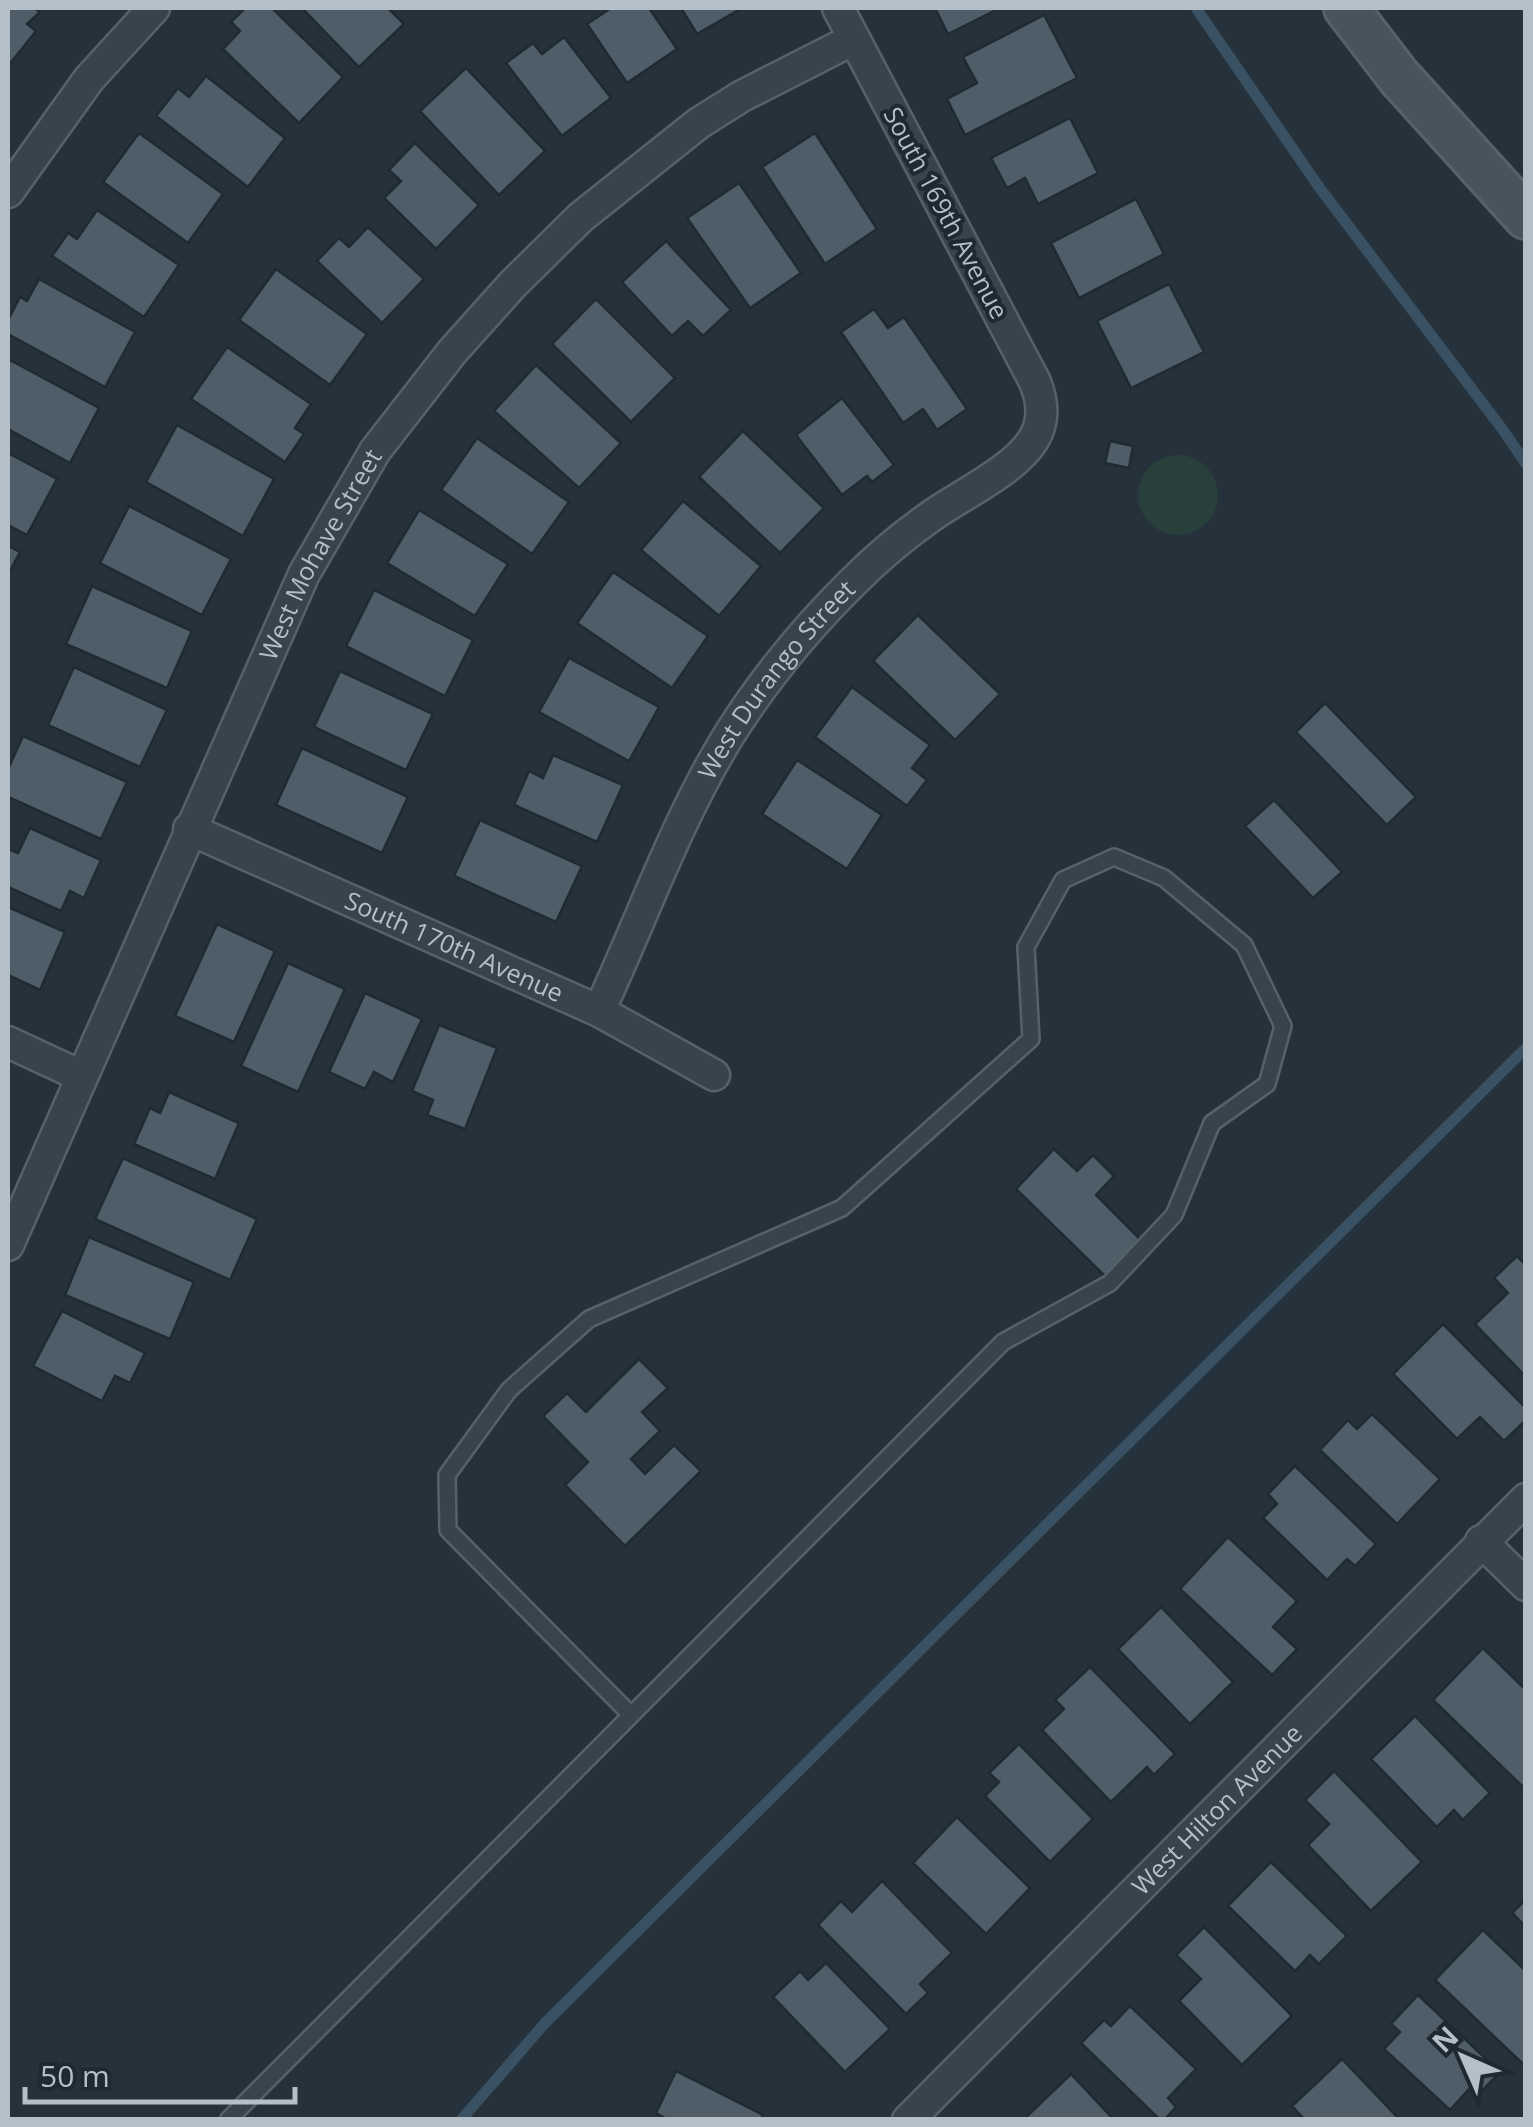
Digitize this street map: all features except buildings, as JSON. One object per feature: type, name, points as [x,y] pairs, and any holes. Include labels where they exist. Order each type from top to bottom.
[{"type":"street","points":[[8,192],[89,79],[154,8]]},
{"type":"street","name":"South 169th Avenue","points":[[838,8],[1034,382],[1041,398],[1042,422]]},
{"type":"street","points":[[1358,12],[1399,77],[1526,217]]},
{"type":"street","name":"West Mohave Street","points":[[8,1245],[304,574],[375,450],[452,352],[526,270],[581,217],[699,123],[742,96],[854,39]]},
{"type":"street","name":"West Durango Street","points":[[598,1011],[690,806],[728,736],[770,674],[815,620],[874,561],[930,517],[1018,458],[1042,422]]},
{"type":"street","name":"South 170th Avenue","points":[[189,828],[598,1011],[714,1074]]},
{"type":"street","points":[[8,1042],[82,1076]]},
{"type":"street","name":"West Hilton Avenue","points":[[908,2120],[1526,1499]]},
{"type":"street","points":[[1481,1540],[1526,1584]]},
{"type":"lane","points":[[228,2120],[1003,1342],[1110,1283],[1174,1215],[1212,1123],[1267,1084],[1282,1026],[1244,945],[1164,878],[1114,857],[1063,880],[1026,947],[1030,1039],[842,1208],[589,1319],[509,1390],[447,1475],[448,1530],[631,1715]]},
{"type":"green space","points":[[1170,455],[1186,455],[1200,461],[1212,473],[1218,495],[1212,517],[1200,529],[1186,535],[1170,535],[1156,529],[1144,517],[1138,503],[1138,487],[1144,473],[1156,461]]},
{"type":"waterway","points":[[1196,8],[1319,187],[1526,464]]},
{"type":"waterway","points":[[461,2120],[545,2023],[1526,1048]]}]
